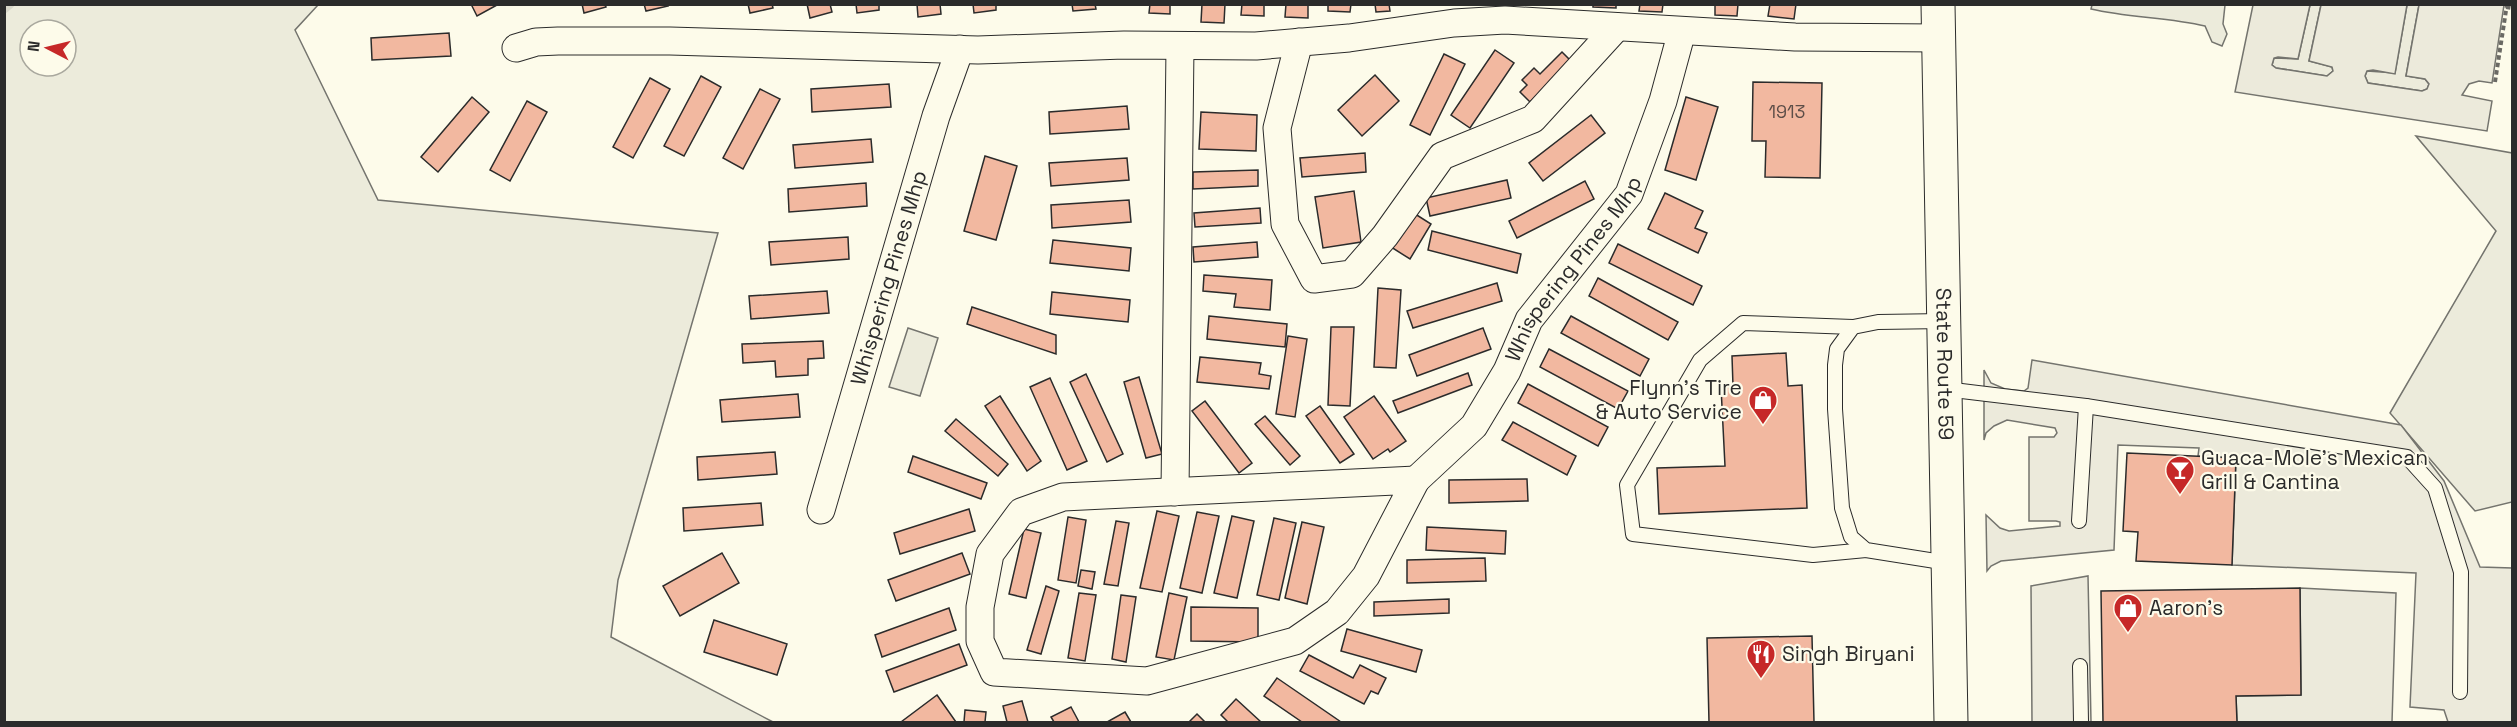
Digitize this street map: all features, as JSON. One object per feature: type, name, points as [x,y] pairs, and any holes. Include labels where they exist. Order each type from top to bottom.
[{"type":"main road","name":"State Route 59","points":[[1938,4],[1951,723]]},
{"type":"street","points":[[516,48],[536,42],[558,40],[960,49],[1124,45],[1256,46],[1505,20],[1795,37],[1939,38]]},
{"type":"street","points":[[1299,42],[1277,128],[1285,224],[1314,279],[1352,274],[1385,236],[1442,156],[1533,119],[1617,27]]},
{"type":"street","name":"Whispering Pines Mhp","points":[[1416,480],[1063,497],[1021,512],[990,554],[980,607],[980,641],[994,672],[1147,681],[1295,641],[1337,612],[1366,576],[1416,480],[1474,426],[1507,371],[1529,320],[1629,194],[1663,101],[1682,31]]},
{"type":"street","points":[[1174,492],[1180,46]]},
{"type":"street","name":"Whispering Pines Mhp","points":[[821,510],[936,116],[960,49]]},
{"type":"lane","points":[[1944,321],[1878,322],[1854,327],[1743,323],[1700,360],[1627,485],[1633,534],[1813,555],[1866,550],[1948,563]]},
{"type":"lane","points":[[1854,327],[1837,349],[1836,420],[1842,508],[1851,537],[1866,550]]},
{"type":"lane","points":[[1945,389],[2086,406],[2407,457],[2434,488],[2461,572],[2460,692]]},
{"type":"lane","points":[[2079,521],[2086,406]]},
{"type":"lane","points":[[2080,666],[2081,723]]},
{"type":"path","points":[[2495,82],[2506,6],[2512,8]]},
{"type":"shaded area","points":[[4,5],[318,5],[295,30],[378,200],[718,233],[618,580],[611,637],[773,722],[5,722]]},
{"type":"shaded area","points":[[2092,5],[2225,5],[2223,24],[2227,34],[2222,46],[2212,42],[2205,26],[2105,12],[2091,9]]},
{"type":"shaded area","points":[[2253,5],[2310,5],[2298,59],[2278,57],[2274,58],[2272,65],[2276,68],[2327,76],[2333,71],[2332,67],[2309,61],[2321,5],[2407,5],[2395,74],[2373,70],[2367,71],[2365,76],[2368,83],[2422,91],[2427,89],[2429,84],[2425,79],[2406,76],[2419,5],[2504,5],[2492,83],[2479,81],[2469,84],[2462,95],[2492,101],[2487,131],[2235,92]]},
{"type":"shaded area","points":[[2310,5],[2321,5],[2309,61],[2332,67],[2333,71],[2327,76],[2276,68],[2272,65],[2274,58],[2298,59]]},
{"type":"shaded area","points":[[2407,5],[2419,5],[2406,76],[2425,79],[2429,84],[2427,89],[2422,91],[2368,83],[2365,76],[2367,71],[2395,73]]},
{"type":"shaded area","points":[[2416,136],[2512,153],[2512,502],[2475,511],[2390,413],[2496,231]]},
{"type":"shaded area","points":[[908,328],[938,338],[920,396],[889,387]]},
{"type":"shaded area","points":[[2032,360],[2401,425],[2444,481],[2480,567],[2512,568],[2512,722],[2448,722],[2444,710],[2410,707],[2416,573],[2232,565],[2236,458],[2198,456],[2199,448],[2118,445],[2114,550],[2001,561],[1987,571],[1986,515],[2000,528],[2009,531],[2060,526],[2060,522],[2056,521],[2029,521],[2029,437],[2054,437],[2057,433],[2055,428],[2007,420],[1994,426],[1986,433],[1984,440],[1984,370],[1991,383],[2005,389],[2024,391],[2028,388]]},
{"type":"shaded area","points":[[2088,576],[2091,722],[2032,722],[2031,586]]},
{"type":"shaded area","points":[[2300,588],[2396,593],[2392,722],[2237,722],[2236,696],[2301,695]]},
{"type":"building","points":[[471,4],[497,4],[497,5],[477,16]]},
{"type":"building","points":[[582,4],[605,4],[606,7],[584,13]]},
{"type":"building","points":[[644,4],[667,4],[668,6],[646,11]]},
{"type":"building","points":[[748,4],[772,4],[773,8],[750,13]]},
{"type":"building","points":[[807,4],[830,4],[832,12],[810,18]]},
{"type":"building","points":[[856,4],[879,4],[879,10],[857,13]]},
{"type":"building","points":[[917,4],[940,4],[941,14],[918,17]]},
{"type":"building","points":[[973,4],[996,4],[996,10],[974,13]]},
{"type":"building","points":[[1072,4],[1095,4],[1096,9],[1073,11]]},
{"type":"building","points":[[1150,4],[1170,4],[1170,14],[1149,13]]},
{"type":"building","points":[[1202,4],[1225,4],[1224,23],[1201,22]]},
{"type":"building","points":[[1242,4],[1264,4],[1264,16],[1241,15]]},
{"type":"building","points":[[1286,4],[1308,4],[1308,18],[1285,17]]},
{"type":"building","points":[[1328,4],[1351,4],[1350,12],[1328,11]]},
{"type":"building","points":[[1375,4],[1389,4],[1390,11],[1376,12]]},
{"type":"building","points":[[1593,4],[1616,4],[1616,8],[1593,7]]},
{"type":"building","points":[[1640,4],[1663,4],[1662,12],[1639,11]]},
{"type":"building","points":[[1715,4],[1738,4],[1737,16],[1715,15]]},
{"type":"building","points":[[1770,4],[1796,4],[1794,19],[1768,16]]},
{"type":"building","points":[[449,33],[451,56],[372,60],[371,38]]},
{"type":"building","points":[[1495,50],[1514,63],[1470,128],[1451,115]]},
{"type":"building","points":[[1562,52],[1571,61],[1530,102],[1520,92],[1527,85],[1522,80],[1534,68],[1540,74]]},
{"type":"building","points":[[1444,54],[1465,64],[1430,135],[1410,125]]},
{"type":"building","points":[[1375,75],[1399,101],[1362,136],[1338,110]]},
{"type":"building","points":[[701,76],[721,87],[684,156],[664,146]]},
{"type":"building","points":[[650,78],[670,89],[633,158],[613,147]]},
{"type":"building","points":[[1753,82],[1822,83],[1820,178],[1765,177],[1766,141],[1752,141]]},
{"type":"building","points":[[889,84],[891,107],[812,112],[811,89]]},
{"type":"building","points":[[760,89],[780,99],[743,169],[723,158]]},
{"type":"building","points":[[472,97],[489,112],[438,172],[421,157]]},
{"type":"building","points":[[1686,97],[1718,107],[1696,180],[1665,170]]},
{"type":"building","points":[[527,101],[547,112],[510,181],[490,170]]},
{"type":"building","points":[[1127,106],[1129,129],[1050,134],[1049,112]]},
{"type":"building","points":[[1201,112],[1257,115],[1256,151],[1199,149]]},
{"type":"building","points":[[1591,115],[1605,133],[1543,181],[1529,163]]},
{"type":"building","points":[[871,139],[873,162],[795,168],[793,145]]},
{"type":"building","points":[[1365,153],[1366,172],[1302,177],[1300,158]]},
{"type":"building","points":[[985,156],[1017,166],[996,240],[964,231]]},
{"type":"building","points":[[1127,158],[1129,180],[1051,186],[1049,163]]},
{"type":"building","points":[[1258,170],[1258,186],[1193,189],[1193,172]]},
{"type":"building","points":[[1507,180],[1511,198],[1430,216],[1426,198]]},
{"type":"building","points":[[1585,181],[1594,199],[1517,238],[1509,221]]},
{"type":"building","points":[[866,183],[867,206],[789,212],[788,189]]},
{"type":"building","points":[[1354,191],[1361,242],[1323,248],[1315,197]]},
{"type":"building","points":[[1665,193],[1703,211],[1695,228],[1707,233],[1698,253],[1648,229]]},
{"type":"building","points":[[1129,200],[1131,222],[1052,228],[1051,205]]},
{"type":"building","points":[[1260,208],[1261,223],[1195,227],[1194,213]]},
{"type":"building","points":[[1412,212],[1431,224],[1410,259],[1391,247]]},
{"type":"building","points":[[1432,231],[1521,254],[1517,273],[1428,250]]},
{"type":"building","points":[[848,237],[849,259],[771,265],[769,242]]},
{"type":"building","points":[[1053,240],[1131,248],[1129,271],[1050,263]]},
{"type":"building","points":[[1257,242],[1258,257],[1194,262],[1193,247]]},
{"type":"building","points":[[1618,244],[1702,286],[1693,305],[1609,263]]},
{"type":"building","points":[[1204,275],[1272,280],[1270,310],[1234,307],[1236,294],[1203,291]]},
{"type":"building","points":[[1598,278],[1678,322],[1668,340],[1589,296]]},
{"type":"building","points":[[1497,283],[1502,301],[1413,328],[1407,311]]},
{"type":"building","points":[[1378,288],[1401,290],[1396,368],[1374,367]]},
{"type":"building","points":[[827,291],[829,313],[751,319],[749,296]]},
{"type":"building","points":[[1052,292],[1130,300],[1128,322],[1050,314]]},
{"type":"building","points":[[972,307],[1056,335],[1056,354],[967,324]]},
{"type":"building","points":[[1209,316],[1287,324],[1285,347],[1207,339]]},
{"type":"building","points":[[1571,316],[1649,359],[1640,376],[1561,333]]},
{"type":"building","points":[[1331,327],[1354,327],[1350,406],[1328,405]]},
{"type":"building","points":[[1483,328],[1491,349],[1417,376],[1409,355]]},
{"type":"building","points":[[1288,336],[1307,339],[1295,417],[1276,414]]},
{"type":"building","points":[[823,341],[824,358],[808,359],[808,375],[776,377],[775,361],[743,363],[742,344]]},
{"type":"building","points":[[1549,349],[1628,391],[1618,409],[1540,367]]},
{"type":"building","name":"Flynn's Tire & Auto Service","points":[[1786,353],[1788,386],[1802,385],[1807,508],[1659,514],[1657,468],[1725,466],[1721,387],[1733,386],[1732,356]]},
{"type":"building","points":[[1200,357],[1261,363],[1259,374],[1271,376],[1269,389],[1197,382]]},
{"type":"building","points":[[1468,373],[1472,385],[1398,413],[1393,401]]},
{"type":"building","points":[[1086,374],[1123,454],[1107,462],[1070,382]]},
{"type":"building","points":[[1139,377],[1162,454],[1146,458],[1124,382]]},
{"type":"building","points":[[1050,378],[1087,461],[1067,470],[1030,387]]},
{"type":"building","points":[[1528,384],[1608,427],[1598,446],[1518,403]]},
{"type":"building","points":[[798,394],[800,417],[722,422],[720,400]]},
{"type":"building","points":[[1000,396],[1041,461],[1027,471],[985,406]]},
{"type":"building","points":[[1374,396],[1406,441],[1390,452],[1388,449],[1373,459],[1344,417]]},
{"type":"building","points":[[1205,401],[1252,463],[1239,473],[1192,411]]},
{"type":"building","points":[[1320,406],[1354,454],[1340,463],[1306,416]]},
{"type":"building","points":[[1265,416],[1300,456],[1290,465],[1255,424]]},
{"type":"building","points":[[956,419],[1008,464],[998,476],[945,431]]},
{"type":"building","points":[[1513,422],[1576,456],[1567,475],[1502,440]]},
{"type":"building","points":[[775,452],[777,474],[698,480],[697,457]]},
{"type":"building","name":"Guaca-Mole's Mexican Grill & Cantina","points":[[2127,453],[2236,458],[2232,565],[2136,561],[2138,532],[2123,531]]},
{"type":"building","points":[[913,456],[987,483],[981,499],[908,472]]},
{"type":"building","points":[[1527,479],[1528,501],[1449,503],[1449,480]]},
{"type":"building","points":[[761,503],[763,525],[684,531],[683,508]]},
{"type":"building","points":[[969,509],[975,531],[900,554],[894,533]]},
{"type":"building","points":[[1157,511],[1179,516],[1162,592],[1140,588]]},
{"type":"building","points":[[1197,512],[1219,516],[1202,593],[1180,588]]},
{"type":"building","points":[[1232,516],[1254,521],[1237,598],[1214,593]]},
{"type":"building","points":[[1068,517],[1086,520],[1076,583],[1058,580]]},
{"type":"building","points":[[1274,518],[1296,523],[1279,600],[1257,595]]},
{"type":"building","points":[[1116,521],[1129,523],[1118,586],[1104,584]]},
{"type":"building","points":[[1302,522],[1324,527],[1307,604],[1285,598]]},
{"type":"building","points":[[1427,527],[1506,531],[1505,554],[1426,550]]},
{"type":"building","points":[[1024,529],[1041,533],[1026,598],[1009,594]]},
{"type":"building","points":[[722,553],[739,583],[680,616],[663,586]]},
{"type":"building","points":[[962,553],[970,574],[896,601],[888,580]]},
{"type":"building","points":[[1485,558],[1486,581],[1407,583],[1407,560]]},
{"type":"building","points":[[1081,570],[1095,572],[1092,589],[1078,586]]},
{"type":"building","points":[[1046,586],[1059,591],[1041,654],[1027,650]]},
{"type":"building","points":[[2300,588],[2301,695],[2236,696],[2237,722],[2103,722],[2101,591]]},
{"type":"building","points":[[1079,593],[1096,595],[1085,661],[1068,658]]},
{"type":"building","points":[[1169,593],[1187,597],[1174,660],[1156,657]]},
{"type":"building","points":[[1121,595],[1136,597],[1126,662],[1112,659]]},
{"type":"building","points":[[1449,599],[1449,613],[1374,616],[1374,602]]},
{"type":"building","points":[[1191,607],[1258,608],[1258,642],[1191,641]]},
{"type":"building","points":[[949,608],[956,630],[882,657],[875,635]]},
{"type":"building","points":[[714,620],[787,644],[777,675],[704,652]]},
{"type":"building","points":[[1347,629],[1422,650],[1416,672],[1341,651]]},
{"type":"building","name":"Singh Biryani","points":[[1812,636],[1814,722],[1709,722],[1707,638]]},
{"type":"building","points":[[959,644],[967,665],[894,692],[886,671]]},
{"type":"building","points":[[1309,655],[1353,678],[1360,665],[1386,678],[1378,694],[1371,691],[1364,704],[1300,671]]},
{"type":"building","points":[[1277,678],[1341,722],[1302,722],[1264,696]]},
{"type":"building","points":[[937,695],[956,722],[901,722]]},
{"type":"building","points":[[1236,699],[1261,722],[1228,722],[1221,715]]},
{"type":"building","points":[[1022,701],[1028,722],[1007,722],[1003,706]]},
{"type":"building","points":[[1071,707],[1079,722],[1054,722],[1051,717]]},
{"type":"building","points":[[965,710],[986,712],[985,722],[964,722]]},
{"type":"building","points":[[1125,712],[1131,722],[1107,722]]},
{"type":"building","points":[[1197,714],[1205,722],[1189,722]]},
{"type":"waterway","points":[[4,9],[10,4]]},
{"type":"place","name":"Flynn's Tire & Auto Service","points":[[1763,426]]},
{"type":"place","name":"Guaca-Mole's Mexican Grill & Cantina","points":[[2180,496]]},
{"type":"place","name":"Aaron's","points":[[2128,634]]},
{"type":"place","name":"Singh Biryani","points":[[1761,680]]}]
